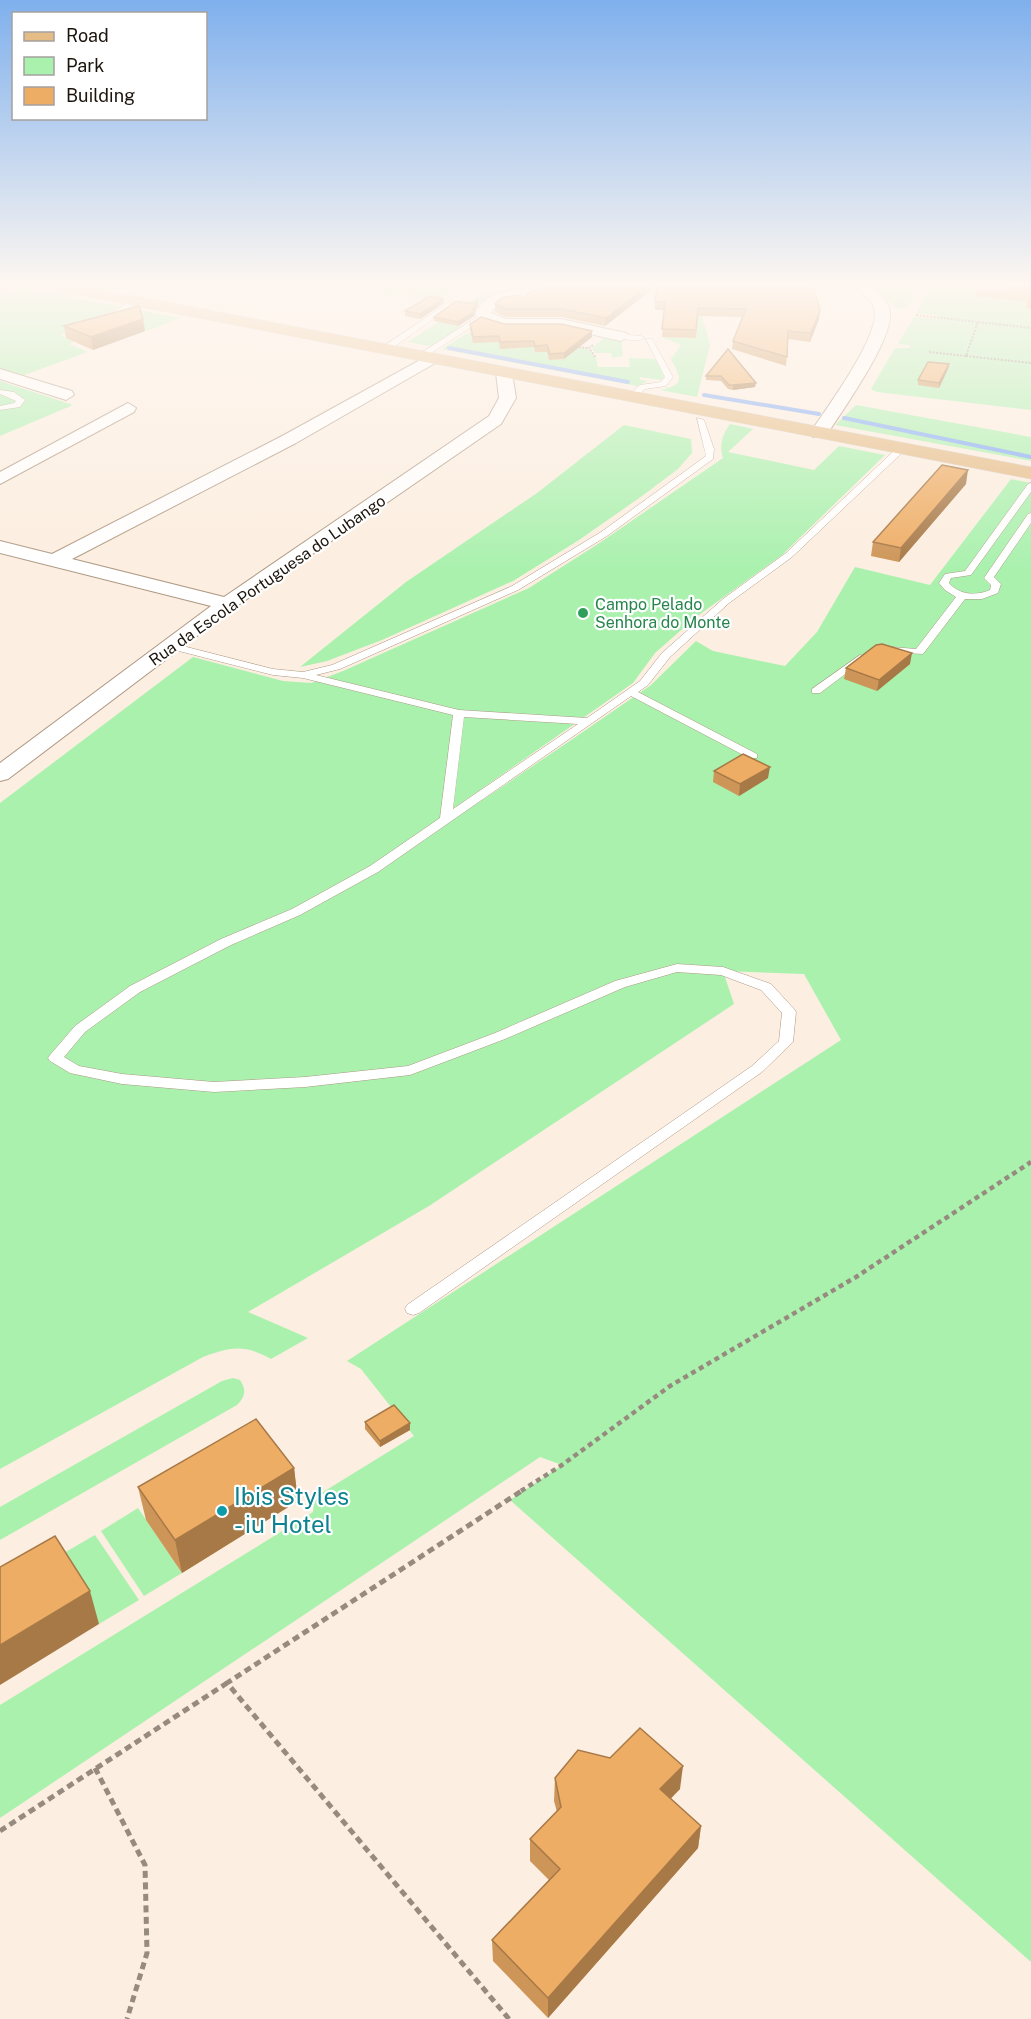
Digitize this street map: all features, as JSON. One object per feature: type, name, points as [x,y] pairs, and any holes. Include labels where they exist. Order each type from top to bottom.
[{"type":"main road","points":[[542,381],[1031,473]]},
{"type":"street","points":[[23,381],[66,395]]},
{"type":"street","points":[[56,560],[290,439],[386,381]]},
{"type":"street","name":"Rua da Escola Portuguesa do Lubango","points":[[2,770],[227,604],[495,420],[507,405],[510,394],[506,381]]},
{"type":"street","points":[[819,433],[851,381]]},
{"type":"street","points":[[0,479],[128,408]]},
{"type":"street","points":[[0,546],[227,604]]},
{"type":"lane","points":[[630,398],[643,387],[663,384],[665,381]]},
{"type":"lane","points":[[0,392],[11,394],[21,400],[17,405],[0,408]]},
{"type":"lane","points":[[303,675],[336,667],[515,588],[604,534],[710,457],[710,449],[700,420]]},
{"type":"lane","points":[[413,1309],[757,1069],[786,1042],[789,1012],[766,987],[723,971],[677,968],[620,984],[500,1036],[410,1070],[304,1082],[214,1087],[122,1079],[75,1070],[55,1058],[80,1029],[135,989],[226,942],[296,912],[374,869],[644,683],[666,655],[726,601],[789,555],[901,449]]},
{"type":"lane","points":[[1031,486],[968,573],[954,574],[945,579],[946,587],[963,595],[983,596],[994,591],[996,584],[989,578],[1031,516]]},
{"type":"lane","points":[[816,691],[874,650],[919,652],[963,595]]},
{"type":"lane","points":[[171,646],[273,672],[303,675],[459,713],[588,722]]},
{"type":"lane","points":[[631,692],[753,756]]},
{"type":"lane","points":[[446,820],[459,713]]},
{"type":"path","points":[[0,1831],[374,1585],[562,1465],[670,1386],[856,1277],[1031,1162]]},
{"type":"path","points":[[227,1683],[509,2019]]},
{"type":"path","points":[[95,1768],[145,1865],[147,1953],[127,2019]]},
{"type":"green space","points":[[0,381],[73,405],[0,436]]},
{"type":"green space","points":[[612,381],[648,381],[637,386]]},
{"type":"green space","points":[[701,381],[697,397],[660,390],[678,383]]},
{"type":"green space","points":[[876,381],[1031,381],[1031,410],[877,392],[871,389]]},
{"type":"green space","points":[[856,405],[1031,437],[1031,461],[835,425]]},
{"type":"green space","points":[[730,424],[753,429],[728,452],[814,470],[839,446],[885,455],[782,555],[696,617],[655,653],[633,683],[460,804],[484,799],[651,685],[696,641],[713,651],[785,666],[817,632],[855,567],[930,585],[1011,479],[1031,483],[1031,1962],[510,1500],[562,1465],[540,1457],[0,1818],[0,1705],[313,1512],[315,1497],[414,1436],[361,1369],[347,1361],[841,1040],[804,974],[723,971],[734,1004],[429,1206],[248,1312],[308,1338],[271,1359],[245,1349],[230,1349],[203,1357],[0,1469],[0,803],[193,657],[283,681],[311,683],[529,588],[601,542],[723,458],[722,440]]},
{"type":"green space","points":[[624,425],[691,439],[692,453],[678,469],[642,496],[579,540],[513,581],[382,640],[327,661],[300,667],[406,582],[537,493]]},
{"type":"green space","points":[[233,1378],[240,1380],[244,1387],[243,1396],[237,1405],[0,1540],[0,1507],[222,1381]]},
{"type":"green space","points":[[138,1508],[182,1573],[144,1596],[101,1531]]},
{"type":"green space","points":[[95,1535],[139,1600],[99,1624],[57,1557]]},
{"type":"building","points":[[726,381],[756,383],[729,385]]},
{"type":"building","points":[[942,465],[968,470],[901,548],[873,542]]},
{"type":"building","points":[[882,644],[912,653],[879,680],[846,668],[876,645]]},
{"type":"building","points":[[743,754],[770,767],[740,784],[714,771]]},
{"type":"building","points":[[394,1405],[410,1423],[380,1441],[365,1422]]},
{"type":"building","points":[[256,1419],[294,1468],[175,1540],[138,1487]]},
{"type":"building","points":[[55,1536],[90,1591],[0,1645],[0,1567]]},
{"type":"building","points":[[640,1728],[683,1766],[660,1789],[701,1826],[548,1998],[492,1940],[560,1869],[530,1839],[561,1807],[555,1778],[578,1750],[610,1758]]},
{"type":"waterway","points":[[624,381],[628,382]]},
{"type":"waterway","points":[[704,395],[819,414]]},
{"type":"waterway","points":[[844,418],[1031,457]]},
{"type":"place","name":"Campo Pelado Senhora do Monte","points":[[583,613]]},
{"type":"place","name":"Ibis Styles - iu Hotel","points":[[222,1511]]}]
